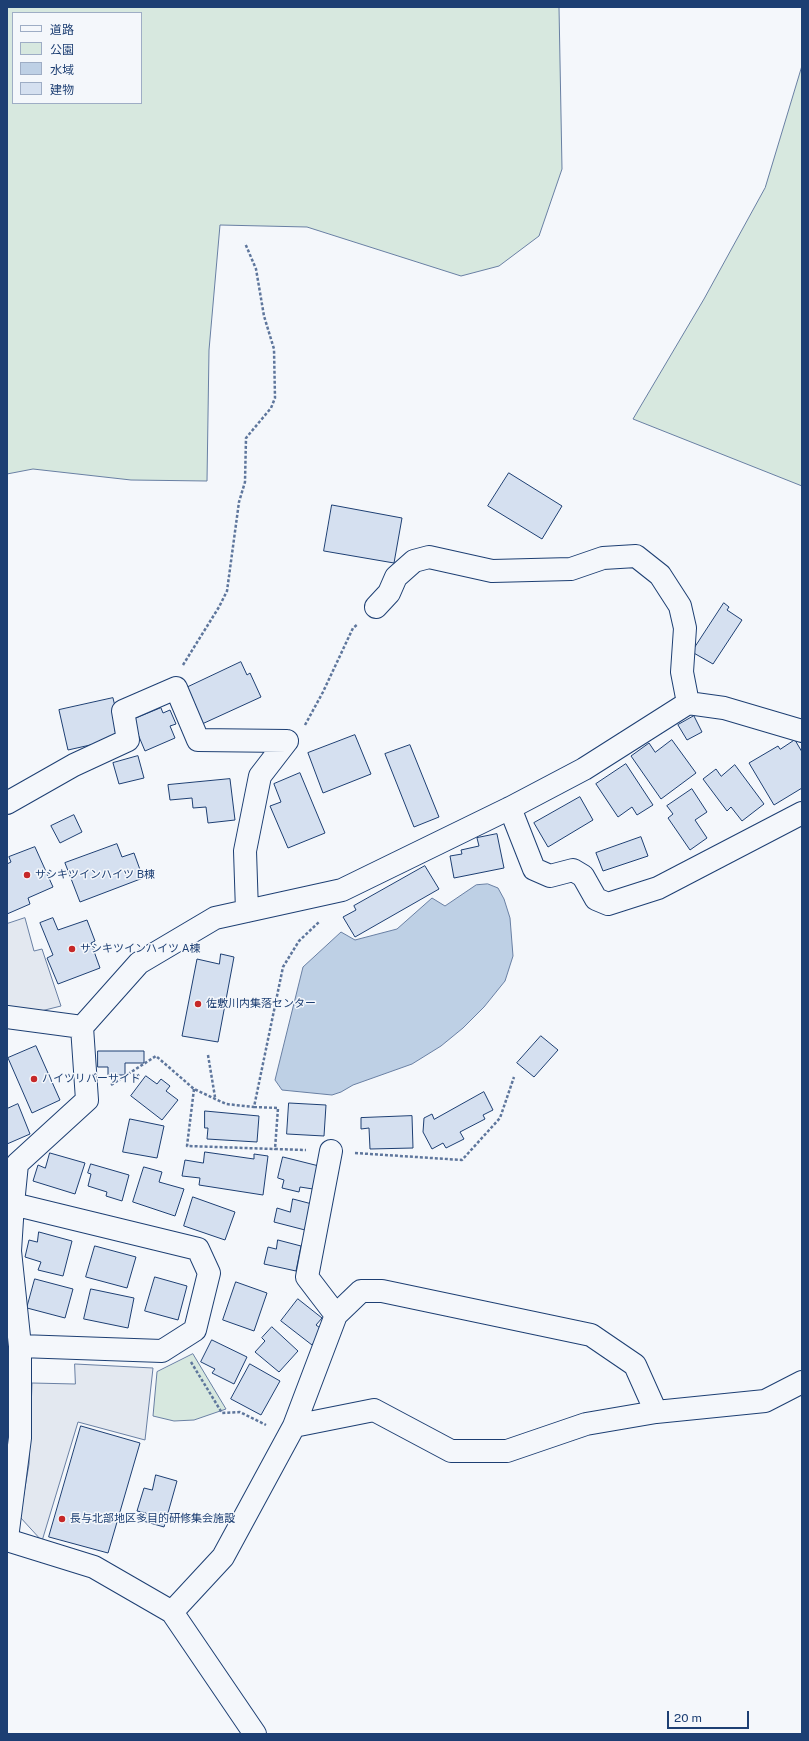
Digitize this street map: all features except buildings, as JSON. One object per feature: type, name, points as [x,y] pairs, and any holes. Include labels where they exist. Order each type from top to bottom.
[{"type":"street","points":[[376,607],[389,593],[396,577],[414,561],[429,557],[492,571],[571,569],[603,558],[636,556],[660,575],[680,606],[685,628],[682,672],[688,703]]},
{"type":"street","points":[[7,803],[74,765],[128,740],[123,711],[176,688],[198,740],[287,741]]},
{"type":"street","points":[[255,1734],[172,1612],[94,1566],[7,1539],[20,1438],[20,1346],[9,1248],[17,1164],[87,1100],[82,1027],[140,963],[215,918],[342,890],[584,770],[688,703],[724,708],[802,731]]},
{"type":"street","points":[[247,911],[245,851],[260,776],[287,741]]},
{"type":"street","points":[[510,808],[534,869],[550,876],[573,870],[583,876],[596,899],[608,904],[658,888],[802,813]]},
{"type":"street","points":[[7,1017],[82,1027]]},
{"type":"street","points":[[331,1151],[307,1277],[336,1315]]},
{"type":"street","points":[[13,1204],[198,1249],[209,1273],[195,1330],[162,1351],[20,1346]]},
{"type":"street","points":[[172,1612],[223,1557],[291,1432],[336,1315],[362,1291],[382,1291],[591,1335],[635,1365],[656,1412]]},
{"type":"street","points":[[291,1432],[374,1410],[451,1451],[507,1451],[586,1424],[656,1412],[765,1401],[802,1382]]},
{"type":"path","points":[[176,688],[178,673],[220,607],[227,591],[239,502],[245,482],[246,438],[271,408],[275,398],[274,349],[264,316],[256,269],[245,243]]},
{"type":"path","points":[[287,741],[301,732],[323,692],[353,628],[376,607]]},
{"type":"path","points":[[254,1107],[283,967],[300,941],[321,920]]},
{"type":"path","points":[[208,1055],[215,1098]]},
{"type":"path","points":[[87,1100],[156,1056],[194,1089],[226,1104],[278,1108],[275,1149]]},
{"type":"path","points":[[194,1089],[187,1146],[331,1151],[462,1160],[500,1118],[514,1077]]},
{"type":"path","points":[[178,1341],[222,1413],[240,1412],[291,1432]]},
{"type":"green space","points":[[7,7],[559,7],[562,169],[539,236],[499,266],[461,276],[307,227],[220,225],[209,350],[207,481],[131,480],[33,469],[7,474]]},
{"type":"green space","points":[[802,66],[802,486],[633,419],[704,299],[765,188]]},
{"type":"green space","points":[[193,1354],[226,1409],[194,1420],[174,1421],[153,1416],[157,1372]]},
{"type":"shaded area","points":[[25,918],[34,951],[42,949],[61,1006],[37,1012],[7,1009],[7,924]]},
{"type":"shaded area","points":[[75,1364],[153,1368],[145,1440],[78,1422],[42,1541],[20,1517],[29,1464],[32,1383],[75,1384]]},
{"type":"water","points":[[488,884],[498,888],[504,899],[510,918],[513,956],[505,981],[484,1007],[463,1028],[441,1046],[412,1064],[353,1085],[341,1092],[332,1095],[282,1090],[275,1080],[303,967],[341,932],[355,940],[397,929],[432,898],[445,906],[476,885]]},
{"type":"place","name":"サシキツインハイツ B棟","points":[[27,875]]},
{"type":"place","name":"サシキツインハイツ A棟","points":[[72,949]]},
{"type":"place","name":"佐敷川内集落センター","points":[[198,1004]]},
{"type":"place","name":"ハイツリバーサイド","points":[[34,1079]]},
{"type":"place","name":"長与北部地区多目的研修集会施設","points":[[62,1519]]}]
